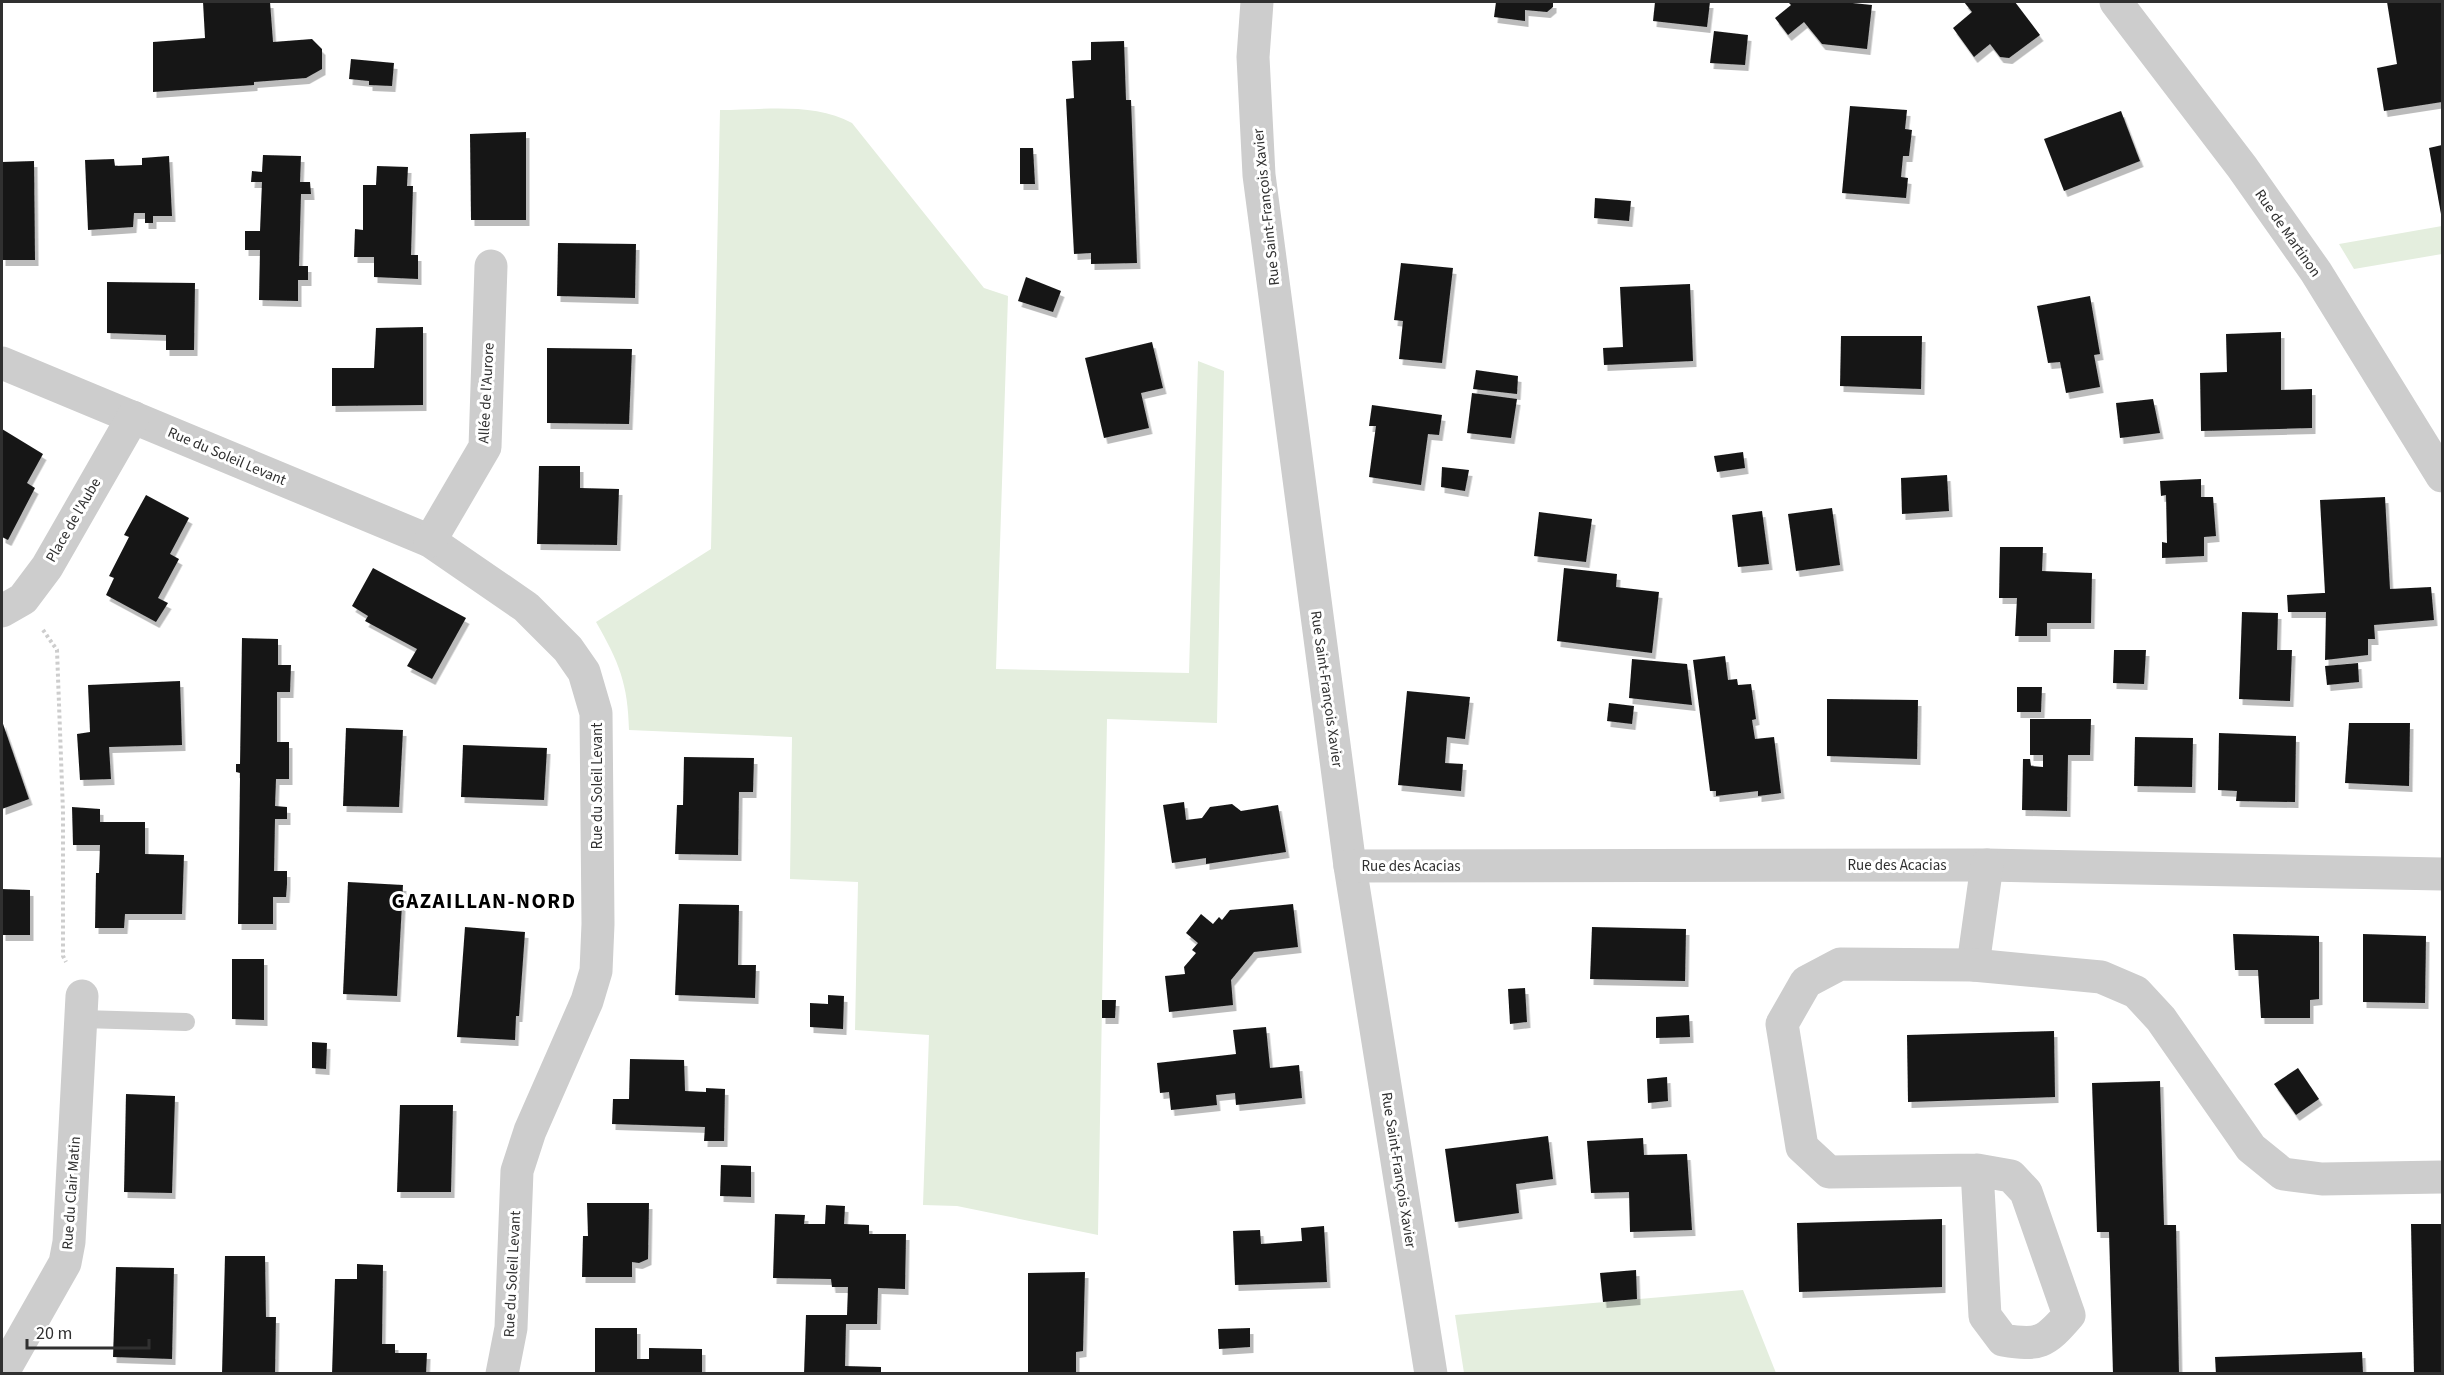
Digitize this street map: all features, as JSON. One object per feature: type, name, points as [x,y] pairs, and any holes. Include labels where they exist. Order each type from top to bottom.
[{"type":"street","name":"Rue Saint-François Xavier","points":[[1257,2],[1253,57],[1259,175],[1350,866],[1431,1374]]},
{"type":"street","name":"Rue de Martinon","points":[[2116,2],[2242,167],[2316,272],[2442,476]]},
{"type":"street","name":"Allée de l'Aurore","points":[[430,541],[485,447],[491,266]]},
{"type":"street","name":"Rue du Soleil Levant","points":[[2,363],[430,541],[526,607],[568,649],[584,672],[596,713],[598,924],[596,971],[587,1001],[530,1131],[517,1171],[511,1328],[502,1374]]},
{"type":"street","name":"Place de l'Aube","points":[[12,605],[47,567],[133,417]]},
{"type":"street","name":"Rue des Acacias","points":[[1350,866],[1987,865],[2442,873]]},
{"type":"street","points":[[1973,964],[1987,865]]},
{"type":"street","points":[[1977,1170],[1984,1316],[2003,1340],[2029,1344],[2051,1336],[2069,1315],[2026,1192],[2011,1176],[1977,1170],[1829,1172],[1802,1148],[1782,1024],[1806,982],[1839,964],[1973,964],[2101,977],[2136,992],[2161,1019],[2251,1148],[2283,1174],[2322,1179],[2442,1177]]},
{"type":"street","name":"Rue du Clair Matin","points":[[2,1374],[65,1263],[69,1242],[82,1007]]},
{"type":"lane","points":[[82,1007],[186,1022]]},
{"type":"path","points":[[12,605],[57,650],[63,812],[63,956],[82,1007]]},
{"type":"green space","points":[[720,110],[805,110],[837,116],[852,123],[984,288],[1008,296],[996,669],[1189,673],[1198,361],[1224,371],[1217,723],[1107,719],[1098,1235],[957,1206],[923,1205],[929,1035],[855,1030],[858,882],[790,879],[792,737],[629,730],[627,699],[621,674],[611,649],[596,622],[711,549]]},
{"type":"green space","points":[[2442,226],[2442,254],[2354,269],[2339,244]]},
{"type":"green space","points":[[1743,1290],[1776,1373],[1464,1373],[1455,1315]]},
{"type":"building","points":[[203,2],[270,2],[273,42],[312,39],[322,49],[322,69],[306,78],[254,82],[254,85],[153,92],[153,42],[205,38]]},
{"type":"building","points":[[1496,2],[1553,2],[1553,7],[1547,12],[1525,10],[1525,21],[1494,17]]},
{"type":"building","points":[[1655,2],[1710,2],[1707,27],[1653,21]]},
{"type":"building","points":[[1788,2],[1843,2],[1872,5],[1867,49],[1822,44],[1804,22],[1788,35],[1775,18],[1791,5]]},
{"type":"building","points":[[1964,2],[2015,2],[2040,35],[2009,58],[2000,57],[1990,44],[1974,57],[1953,28],[1972,12]]},
{"type":"building","points":[[2387,2],[2442,2],[2442,102],[2384,111],[2377,68],[2397,64]]},
{"type":"building","points":[[1714,31],[1748,35],[1745,65],[1710,63]]},
{"type":"building","points":[[1124,41],[1126,100],[1131,100],[1137,263],[1091,264],[1091,253],[1074,254],[1066,99],[1074,98],[1072,61],[1091,60],[1091,42]]},
{"type":"building","points":[[351,59],[394,63],[392,86],[369,85],[369,81],[349,79]]},
{"type":"building","points":[[1850,106],[1907,110],[1905,129],[1912,130],[1909,156],[1903,156],[1901,177],[1908,178],[1906,198],[1842,193]]},
{"type":"building","points":[[2121,111],[2140,161],[2064,191],[2044,139]]},
{"type":"building","points":[[526,132],[526,220],[471,220],[470,134]]},
{"type":"building","points":[[2442,145],[2442,214],[2441,214],[2429,148]]},
{"type":"building","points":[[1020,148],[1033,148],[1035,184],[1020,184]]},
{"type":"building","points":[[263,155],[301,156],[300,182],[310,182],[311,194],[301,194],[299,266],[308,266],[308,280],[298,280],[298,301],[259,300],[260,250],[245,250],[245,231],[260,231],[262,182],[251,182],[252,171],[262,172]]},
{"type":"building","points":[[169,156],[172,216],[153,216],[153,223],[145,223],[145,213],[134,213],[133,227],[88,230],[85,160],[114,159],[115,166],[142,165],[142,158]]},
{"type":"building","points":[[34,161],[35,260],[2,260],[2,162]]},
{"type":"building","points":[[377,166],[408,167],[407,186],[413,186],[411,255],[418,255],[418,279],[374,277],[374,257],[354,257],[355,229],[363,230],[363,185],[376,185]]},
{"type":"building","points":[[1595,198],[1631,201],[1629,221],[1594,218]]},
{"type":"building","points":[[558,243],[636,244],[635,298],[557,296]]},
{"type":"building","points":[[1401,263],[1453,268],[1442,363],[1399,359],[1403,321],[1394,320]]},
{"type":"building","points":[[1026,277],[1061,291],[1053,312],[1018,301]]},
{"type":"building","points":[[107,282],[195,283],[194,350],[166,350],[166,335],[107,333]]},
{"type":"building","points":[[1690,284],[1693,361],[1604,365],[1603,348],[1623,347],[1620,287]]},
{"type":"building","points":[[2090,296],[2100,354],[2094,355],[2100,387],[2066,393],[2060,362],[2048,363],[2037,306]]},
{"type":"building","points":[[423,327],[423,405],[332,406],[332,368],[374,368],[376,328]]},
{"type":"building","points":[[2281,332],[2281,390],[2312,389],[2312,428],[2201,431],[2200,373],[2227,372],[2226,334]]},
{"type":"building","points":[[1841,336],[1922,336],[1921,389],[1840,386]]},
{"type":"building","points":[[1152,342],[1163,388],[1141,393],[1149,428],[1104,438],[1085,358]]},
{"type":"building","points":[[547,348],[632,349],[629,424],[547,423]]},
{"type":"building","points":[[1476,370],[1518,376],[1517,394],[1473,389]]},
{"type":"building","points":[[1472,393],[1517,399],[1511,438],[1467,433]]},
{"type":"building","points":[[2153,399],[2160,433],[2120,438],[2116,403]]},
{"type":"building","points":[[1372,405],[1442,415],[1439,435],[1428,434],[1421,485],[1369,477],[1376,426],[1369,426]]},
{"type":"building","points":[[2,429],[43,454],[27,483],[35,488],[8,540],[2,537]]},
{"type":"building","points":[[1743,452],[1745,468],[1717,472],[1714,456]]},
{"type":"building","points":[[539,466],[580,466],[580,488],[619,489],[617,545],[537,544]]},
{"type":"building","points":[[1442,467],[1469,470],[1465,491],[1441,487]]},
{"type":"building","points":[[1947,475],[1949,511],[1902,514],[1901,478]]},
{"type":"building","points":[[2201,479],[2201,497],[2213,497],[2216,536],[2204,537],[2204,556],[2162,558],[2162,542],[2167,543],[2166,495],[2161,496],[2160,481]]},
{"type":"building","points":[[146,495],[189,518],[170,554],[179,559],[158,598],[168,603],[156,622],[106,595],[114,578],[109,576],[129,537],[124,535]]},
{"type":"building","points":[[2385,497],[2390,589],[2431,587],[2434,620],[2374,625],[2375,639],[2368,639],[2368,655],[2325,660],[2326,612],[2288,612],[2287,595],[2325,593],[2320,500]]},
{"type":"building","points":[[1832,508],[1840,565],[1796,571],[1788,514]]},
{"type":"building","points":[[1762,511],[1769,564],[1738,567],[1732,515]]},
{"type":"building","points":[[1539,512],[1592,519],[1586,562],[1534,556]]},
{"type":"building","points":[[2000,547],[2043,547],[2042,571],[2092,573],[2091,623],[2047,623],[2047,636],[2015,636],[2017,598],[1999,598]]},
{"type":"building","points":[[373,568],[466,618],[432,679],[407,666],[417,649],[365,621],[368,616],[352,606]]},
{"type":"building","points":[[1564,568],[1617,574],[1616,587],[1659,592],[1652,653],[1557,641]]},
{"type":"building","points":[[2242,612],[2278,613],[2277,650],[2292,650],[2290,701],[2239,699]]},
{"type":"building","points":[[242,638],[278,639],[278,665],[291,665],[290,692],[277,692],[277,742],[289,742],[289,779],[276,779],[275,806],[287,807],[287,819],[275,819],[274,871],[287,871],[287,884],[286,897],[273,897],[273,924],[238,924],[240,773],[236,772],[236,764],[240,764]]},
{"type":"building","points":[[2114,650],[2146,650],[2144,684],[2113,683]]},
{"type":"building","points":[[1725,656],[1728,680],[1737,679],[1738,685],[1751,684],[1756,719],[1752,720],[1755,739],[1774,737],[1781,793],[1758,796],[1758,791],[1716,796],[1716,791],[1710,791],[1693,660]]},
{"type":"building","points":[[1632,659],[1687,664],[1692,705],[1629,698]]},
{"type":"building","points":[[2358,663],[2359,682],[2327,685],[2325,666]]},
{"type":"building","points":[[180,681],[182,745],[109,747],[111,779],[80,780],[77,734],[90,732],[88,685]]},
{"type":"building","points":[[2017,687],[2042,687],[2041,712],[2017,712]]},
{"type":"building","points":[[1407,691],[1470,697],[1465,739],[1447,737],[1445,763],[1463,764],[1461,791],[1398,785]]},
{"type":"building","points":[[1827,699],[1918,700],[1917,759],[1827,756]]},
{"type":"building","points":[[1609,703],[1634,706],[1632,724],[1607,721]]},
{"type":"building","points":[[2030,719],[2091,719],[2090,755],[2068,755],[2067,811],[2022,810],[2023,759],[2030,759],[2031,766],[2043,767],[2043,755],[2030,755]]},
{"type":"building","points":[[2,721],[29,799],[2,809]]},
{"type":"building","points":[[2349,723],[2410,723],[2409,786],[2345,783]]},
{"type":"building","points":[[346,728],[403,730],[399,807],[343,806]]},
{"type":"building","points":[[2219,733],[2296,736],[2295,802],[2236,801],[2237,791],[2218,790]]},
{"type":"building","points":[[2135,737],[2193,738],[2192,787],[2134,786]]},
{"type":"building","points":[[463,745],[547,748],[544,800],[461,797]]},
{"type":"building","points":[[684,757],[754,758],[753,792],[739,792],[738,855],[675,854],[677,805],[683,805]]},
{"type":"building","points":[[1184,802],[1186,820],[1202,818],[1210,807],[1232,804],[1241,811],[1278,805],[1286,852],[1206,864],[1206,858],[1172,863],[1163,805]]},
{"type":"building","points":[[72,807],[100,809],[100,822],[145,822],[145,854],[184,855],[182,914],[125,914],[124,928],[95,928],[96,873],[99,873],[100,845],[73,845]]},
{"type":"building","points":[[348,882],[403,885],[397,996],[343,994]]},
{"type":"building","points":[[2,889],[30,890],[30,935],[2,935]]},
{"type":"building","points":[[679,904],[739,905],[738,965],[756,965],[755,998],[675,995]]},
{"type":"building","points":[[1293,904],[1298,947],[1254,952],[1231,980],[1233,1005],[1169,1012],[1165,976],[1185,974],[1184,967],[1196,953],[1192,950],[1198,943],[1186,933],[1201,914],[1213,924],[1219,917],[1222,920],[1230,910]]},
{"type":"building","points":[[465,927],[525,932],[515,1040],[457,1037]]},
{"type":"building","points":[[1592,927],[1686,929],[1685,981],[1590,979]]},
{"type":"building","points":[[2233,934],[2319,936],[2319,999],[2310,1000],[2310,1018],[2261,1018],[2258,970],[2235,970]]},
{"type":"building","points":[[2363,934],[2426,936],[2425,1003],[2363,1002]]},
{"type":"building","points":[[232,959],[264,959],[264,1020],[232,1019]]},
{"type":"building","points":[[1525,988],[1527,1022],[1510,1024],[1508,989]]},
{"type":"building","points":[[828,995],[844,996],[843,1029],[810,1027],[810,1003],[828,1004]]},
{"type":"building","points":[[1102,1000],[1116,1000],[1115,1018],[1102,1018]]},
{"type":"building","points":[[1689,1015],[1690,1037],[1656,1038],[1656,1017]]},
{"type":"building","points":[[1266,1027],[1270,1068],[1299,1065],[1302,1098],[1236,1105],[1235,1093],[1216,1095],[1217,1105],[1171,1110],[1169,1092],[1160,1093],[1157,1063],[1236,1054],[1233,1030]]},
{"type":"building","points":[[2054,1031],[2055,1097],[1908,1102],[1907,1035]]},
{"type":"building","points":[[312,1042],[327,1043],[326,1069],[312,1068]]},
{"type":"building","points":[[630,1059],[684,1060],[685,1091],[706,1092],[706,1088],[725,1089],[724,1141],[704,1141],[705,1127],[612,1124],[613,1099],[629,1099]]},
{"type":"building","points":[[2298,1068],[2319,1099],[2296,1115],[2274,1084]]},
{"type":"building","points":[[1667,1077],[1668,1101],[1648,1103],[1647,1079]]},
{"type":"building","points":[[2160,1081],[2164,1225],[2176,1225],[2179,1374],[2113,1374],[2109,1232],[2097,1232],[2092,1083]]},
{"type":"building","points":[[126,1094],[175,1096],[172,1193],[124,1192]]},
{"type":"building","points":[[400,1105],[453,1105],[451,1192],[397,1192]]},
{"type":"building","points":[[1548,1136],[1553,1179],[1516,1184],[1519,1213],[1455,1222],[1445,1149]]},
{"type":"building","points":[[1643,1138],[1644,1155],[1687,1154],[1692,1230],[1630,1232],[1629,1192],[1591,1193],[1587,1141]]},
{"type":"building","points":[[721,1165],[751,1166],[751,1197],[720,1196]]},
{"type":"building","points":[[587,1203],[649,1203],[648,1259],[639,1263],[632,1262],[632,1277],[582,1277],[583,1236],[588,1236]]},
{"type":"building","points":[[826,1205],[845,1206],[844,1224],[869,1225],[869,1234],[906,1234],[905,1289],[878,1288],[877,1324],[846,1324],[845,1366],[881,1367],[881,1374],[804,1374],[806,1315],[847,1315],[848,1287],[832,1287],[831,1279],[773,1278],[775,1214],[805,1215],[804,1224],[825,1224]]},
{"type":"building","points":[[1942,1219],[1942,1287],[1799,1292],[1797,1223]]},
{"type":"building","points":[[2411,1224],[2442,1224],[2442,1373],[2414,1374]]},
{"type":"building","points":[[1324,1226],[1327,1282],[1235,1285],[1233,1231],[1260,1230],[1261,1244],[1302,1241],[1301,1228]]},
{"type":"building","points":[[225,1256],[265,1256],[266,1317],[276,1317],[275,1374],[222,1374]]},
{"type":"building","points":[[357,1264],[383,1265],[382,1344],[395,1344],[395,1353],[427,1353],[426,1374],[332,1374],[335,1279],[357,1279]]},
{"type":"building","points":[[116,1267],[174,1268],[172,1359],[113,1357]]},
{"type":"building","points":[[1636,1270],[1637,1299],[1603,1302],[1600,1273]]},
{"type":"building","points":[[1085,1272],[1083,1351],[1076,1352],[1076,1374],[1028,1374],[1028,1273]]},
{"type":"building","points":[[595,1328],[637,1328],[637,1359],[649,1359],[649,1348],[702,1349],[702,1374],[595,1374]]},
{"type":"building","points":[[1250,1328],[1250,1347],[1219,1349],[1218,1329]]},
{"type":"building","points":[[2362,1352],[2363,1374],[2216,1374],[2215,1357]]},
{"type":"district","name":"GAZAILLAN-NORD","points":[[484,901]]}]
